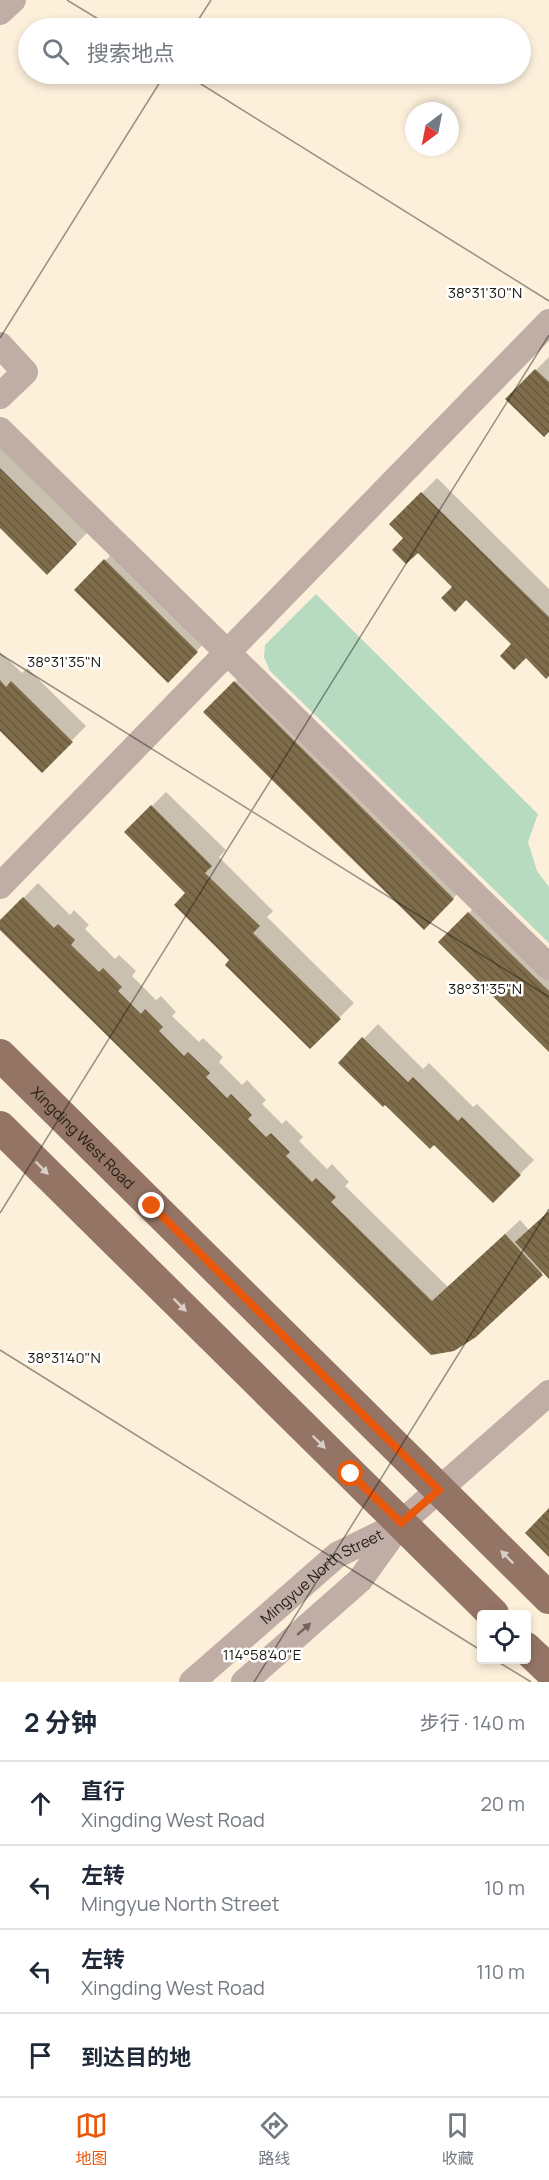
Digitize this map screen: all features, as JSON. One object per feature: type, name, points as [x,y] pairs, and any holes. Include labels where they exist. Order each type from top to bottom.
[{"type":"main road","name":"Xingding West Road","points":[[0,1055],[549,1599]]},
{"type":"main road","points":[[0,1127],[489,1610]]},
{"type":"main road","points":[[531,1653],[549,1670]]},
{"type":"street","points":[[0,12],[13,0]]},
{"type":"street","points":[[0,886],[549,322]]},
{"type":"street","points":[[0,345],[25,372],[0,396]]},
{"type":"street","points":[[0,430],[549,967]]},
{"type":"street","name":"Mingyue North Street","points":[[244,1682],[360,1580],[401,1523],[549,1393]]},
{"type":"street","name":"Mingyue North Street","points":[[192,1682],[337,1555],[401,1523]]},
{"type":"green space","points":[[316,594],[538,814],[528,842],[537,871],[549,887],[549,943],[270,671],[264,657],[265,645]]},
{"type":"building","points":[[535,369],[549,382],[549,432],[544,437],[505,399]]},
{"type":"building","points":[[0,468],[77,544],[47,575],[0,528]]},
{"type":"building","points":[[421,492],[549,617],[549,676],[546,679],[526,658],[514,670],[500,656],[511,644],[466,600],[455,612],[441,598],[452,587],[418,553],[406,564],[392,550],[403,538],[389,524]]},
{"type":"building","points":[[104,559],[198,652],[168,683],[74,590]]},
{"type":"building","points":[[0,680],[6,687],[11,681],[73,742],[42,773],[0,731]]},
{"type":"building","points":[[234,681],[454,899],[424,930],[203,712]]},
{"type":"building","points":[[151,805],[212,866],[205,873],[260,926],[253,933],[341,1019],[310,1049],[225,965],[229,960],[174,905],[185,893],[124,832]]},
{"type":"building","points":[[23,897],[54,928],[58,924],[75,940],[71,945],[99,972],[103,968],[122,987],[118,991],[141,1014],[145,1009],[163,1027],[159,1031],[184,1056],[188,1052],[210,1073],[206,1077],[227,1098],[231,1094],[252,1115],[248,1119],[266,1137],[271,1133],[290,1152],[286,1156],[312,1182],[316,1178],[336,1197],[331,1202],[432,1301],[505,1234],[543,1275],[476,1337],[454,1351],[431,1355],[0,930],[0,920]]},
{"type":"building","points":[[468,912],[549,991],[549,1052],[438,942]]},
{"type":"building","points":[[362,1037],[408,1082],[413,1077],[458,1121],[462,1117],[521,1175],[493,1203],[434,1145],[430,1149],[338,1063]]},
{"type":"building","points":[[549,1211],[549,1279],[515,1242]]},
{"type":"building","points":[[549,1508],[549,1557],[525,1533]]},
{"type":"route","points":[[152,1206],[439,1490],[401,1523],[351,1474]]}]
